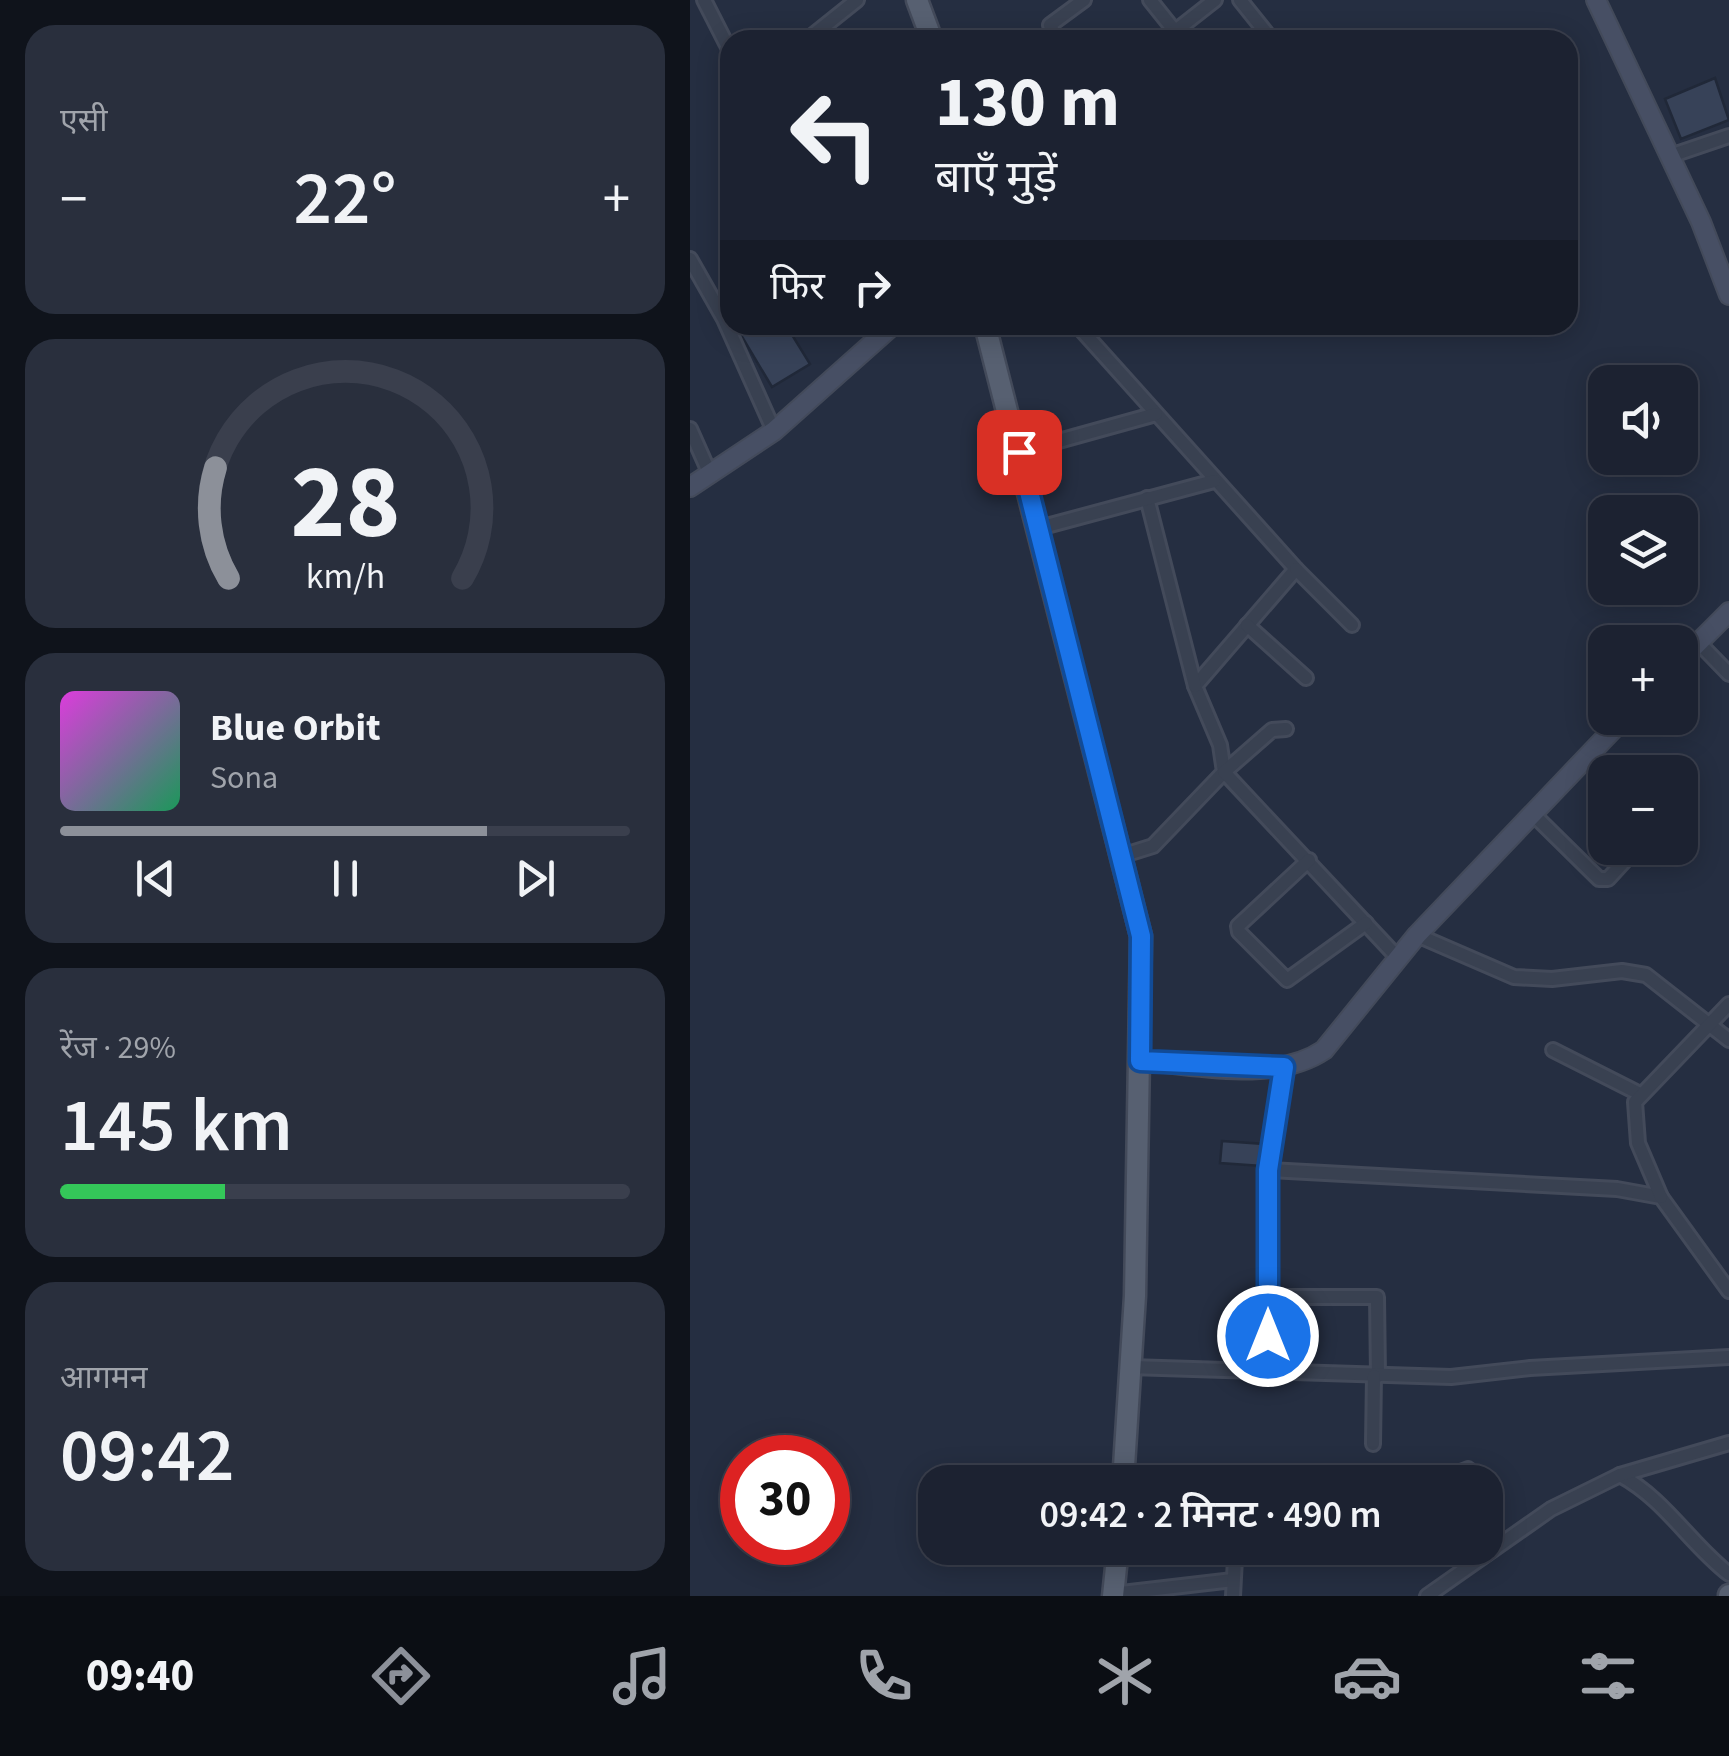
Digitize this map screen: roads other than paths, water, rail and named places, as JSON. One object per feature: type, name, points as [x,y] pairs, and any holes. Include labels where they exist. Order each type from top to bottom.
[{"type":"main road","points":[[917,0],[928,30]]},
{"type":"main road","points":[[1596,0],[1727,283]]},
{"type":"main road","points":[[690,488],[774,430],[882,335]]},
{"type":"main road","points":[[988,335],[1141,936],[1140,1061],[1124,1465]]},
{"type":"main road","points":[[1698,643],[1729,612]]},
{"type":"main road","points":[[1140,1061],[1284,1067],[1308,1061],[1324,1050],[1417,935],[1607,735]]},
{"type":"main road","points":[[1113,1595],[1116,1565]]},
{"type":"street","points":[[704,0],[720,31]]},
{"type":"street","points":[[1052,30],[1050,25],[1084,0]]},
{"type":"street","points":[[1150,0],[1169,30]]},
{"type":"street","points":[[1182,30],[1214,0]]},
{"type":"street","points":[[1240,0],[1264,30]]},
{"type":"street","points":[[819,30],[848,3]]},
{"type":"street","points":[[1670,156],[1729,136]]},
{"type":"street","points":[[690,259],[720,312]]},
{"type":"street","points":[[731,335],[774,430]]},
{"type":"street","points":[[1086,335],[1214,481],[1352,626]]},
{"type":"street","points":[[1019,452],[1156,414]]},
{"type":"street","points":[[690,430],[710,474]]},
{"type":"street","points":[[1039,528],[1214,481]]},
{"type":"street","points":[[1148,498],[1195,686],[1220,746],[1224,772],[1398,958]]},
{"type":"street","points":[[1195,686],[1296,569]]},
{"type":"street","points":[[1247,625],[1306,678]]},
{"type":"street","points":[[1698,643],[1729,674]]},
{"type":"street","points":[[1121,856],[1154,846],[1224,772],[1272,730],[1286,729]]},
{"type":"street","points":[[1532,812],[1599,879],[1608,878],[1620,865]]},
{"type":"street","points":[[1309,860],[1238,926],[1239,932],[1290,980],[1366,923]]},
{"type":"street","points":[[1417,935],[1514,978],[1552,979],[1622,970],[1646,974],[1729,1040]]},
{"type":"street","points":[[1729,1004],[1640,1094],[1634,1116],[1638,1142],[1661,1197],[1729,1291]]},
{"type":"street","points":[[1553,1050],[1640,1094]]},
{"type":"street","points":[[1268,1374],[1268,1170],[1284,1067]]},
{"type":"street","points":[[1268,1170],[1617,1188],[1661,1197]]},
{"type":"street","points":[[1268,1298],[1376,1298],[1373,1444]]},
{"type":"street","points":[[1130,1367],[1451,1378],[1530,1368],[1729,1357]]},
{"type":"street","points":[[1427,1596],[1551,1509],[1620,1475],[1729,1443]]},
{"type":"street","points":[[1620,1475],[1666,1506],[1706,1557],[1729,1574]]},
{"type":"street","points":[[1234,1565],[1234,1596]]},
{"type":"street","points":[[1113,1595],[1233,1580]]}]
